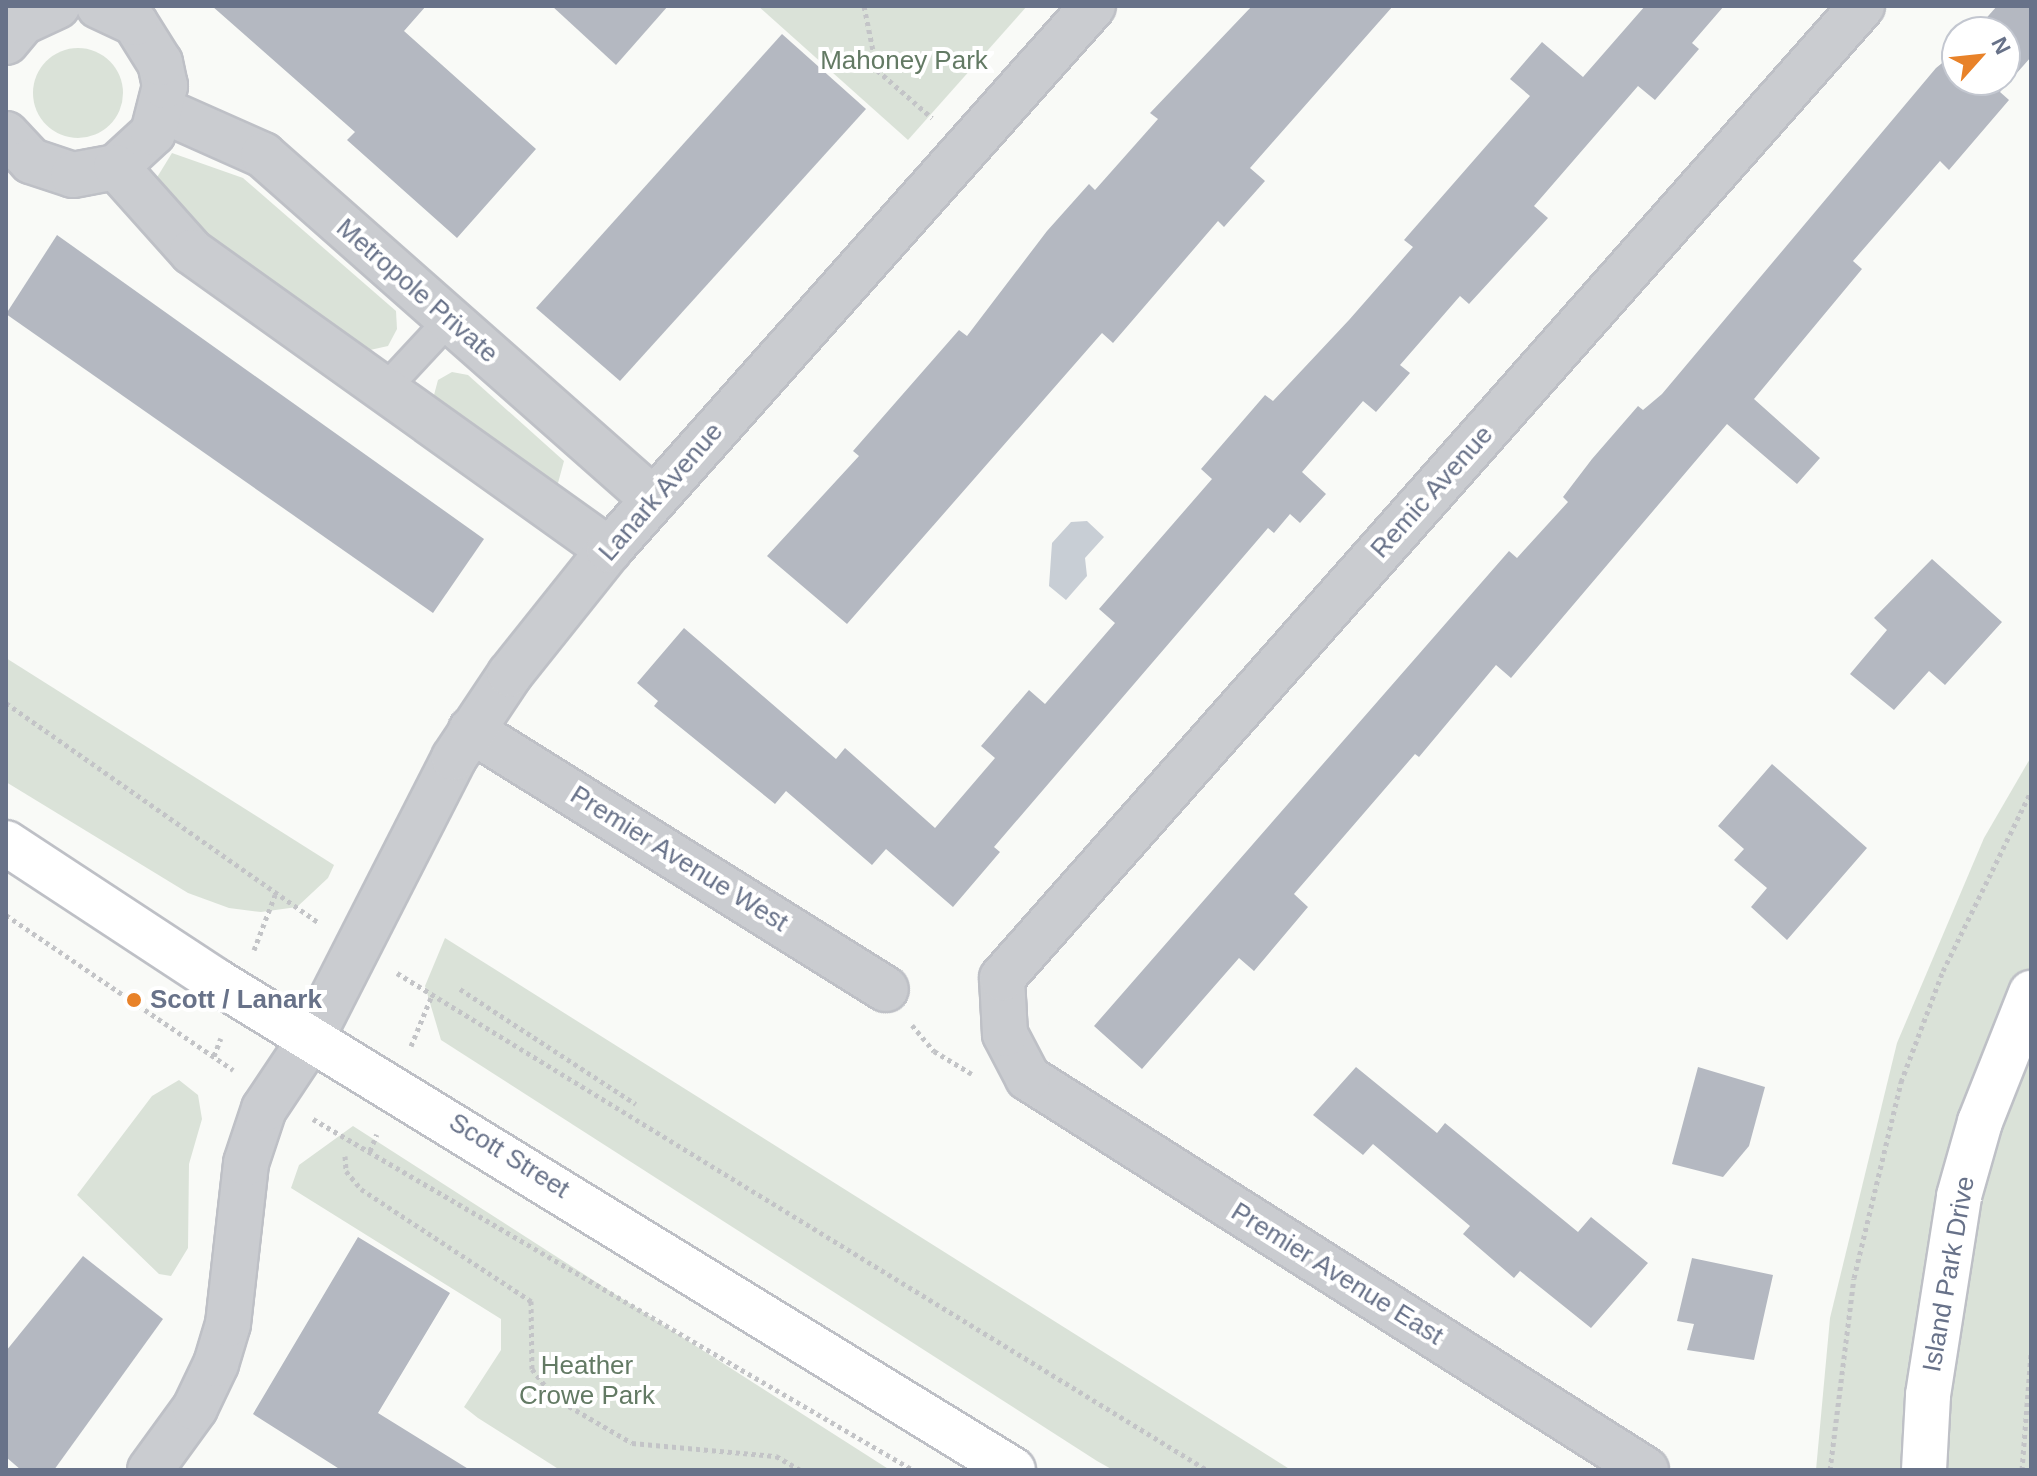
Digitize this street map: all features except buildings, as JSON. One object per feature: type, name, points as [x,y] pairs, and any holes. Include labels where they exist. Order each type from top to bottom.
[{"type":"main road","name":"Scott Street","points":[[6,843],[312,1037],[1013,1470]]},
{"type":"main road","name":"Island Park Drive","points":[[1924,1470],[1928,1395],[1959,1196],[1980,1122],[2031,993]]},
{"type":"street","name":"Lanark Avenue","points":[[164,1466],[195,1408],[228,1324],[236,1207],[264,1109],[312,1037],[443,778],[471,730],[609,550],[1093,6]]},
{"type":"street","name":"Remic Avenue","points":[[1028,1078],[1005,1034],[1002,978],[1862,6]]},
{"type":"street","points":[[9,145],[51,171],[73,175],[116,167],[137,153],[162,110],[160,63],[128,12]]},
{"type":"street","name":"Metropole Private","points":[[162,110],[263,155],[654,500]]},
{"type":"street","points":[[116,167],[192,252],[609,550]]},
{"type":"street","name":"Premier Avenue West","points":[[471,730],[886,989]]},
{"type":"street","name":"Premier Avenue East","points":[[1028,1078],[1646,1470]]},
{"type":"lane","points":[[384,390],[449,320]]},
{"type":"path","points":[[864,6],[877,70],[936,122]]},
{"type":"path","points":[[6,703],[294,906]]},
{"type":"path","points":[[1830,1470],[1854,1278],[1901,1082],[1954,945],[2031,791]]},
{"type":"path","points":[[6,915],[232,1069]]},
{"type":"path","points":[[406,979],[1207,1470]]},
{"type":"path","points":[[460,989],[636,1104]]},
{"type":"path","points":[[886,989],[934,1051],[982,1081],[1028,1078]]},
{"type":"path","points":[[418,1028],[432,995]]},
{"type":"path","points":[[342,1136],[913,1470]]},
{"type":"path","points":[[345,1156],[346,1171],[361,1189],[531,1301],[532,1369],[555,1398],[632,1443],[776,1456],[800,1470]]},
{"type":"path","points":[[2022,1470],[2031,1353]]},
{"type":"green space","name":"Mahoney Park","points":[[758,6],[1027,6],[908,140]]},
{"type":"green space","points":[[69,48],[87,48],[103,55],[116,68],[123,84],[123,102],[116,118],[103,131],[87,138],[69,138],[53,131],[40,118],[33,102],[33,84],[40,68],[53,55]]},
{"type":"green space","points":[[172,153],[243,178],[396,311],[397,329],[388,346],[361,352],[198,234],[156,179]]},
{"type":"green space","points":[[452,372],[468,375],[564,461],[558,483],[547,485],[443,411],[434,395],[438,380]]},
{"type":"green space","points":[[6,658],[334,865],[328,878],[297,907],[261,912],[229,908],[188,893],[6,782]]},
{"type":"green space","points":[[2031,757],[2031,1470],[1816,1470],[1830,1318],[1897,1043],[1984,838]]},
{"type":"green space","points":[[445,938],[1291,1470],[1113,1470],[1097,1461],[441,1040],[425,986]]},
{"type":"green space","points":[[179,1080],[198,1095],[202,1119],[189,1164],[188,1248],[171,1276],[159,1274],[77,1195],[152,1096]]},
{"type":"green space","name":"Heather Crowe Park","points":[[353,1126],[890,1470],[560,1470],[478,1418],[464,1407],[501,1350],[501,1319],[291,1188],[299,1165]]},
{"type":"shaded area","points":[[1087,521],[1104,537],[1085,558],[1087,576],[1066,600],[1049,586],[1052,543],[1071,522]]},
{"type":"place","name":"Scott / Lanark","points":[[134,1000]]}]
